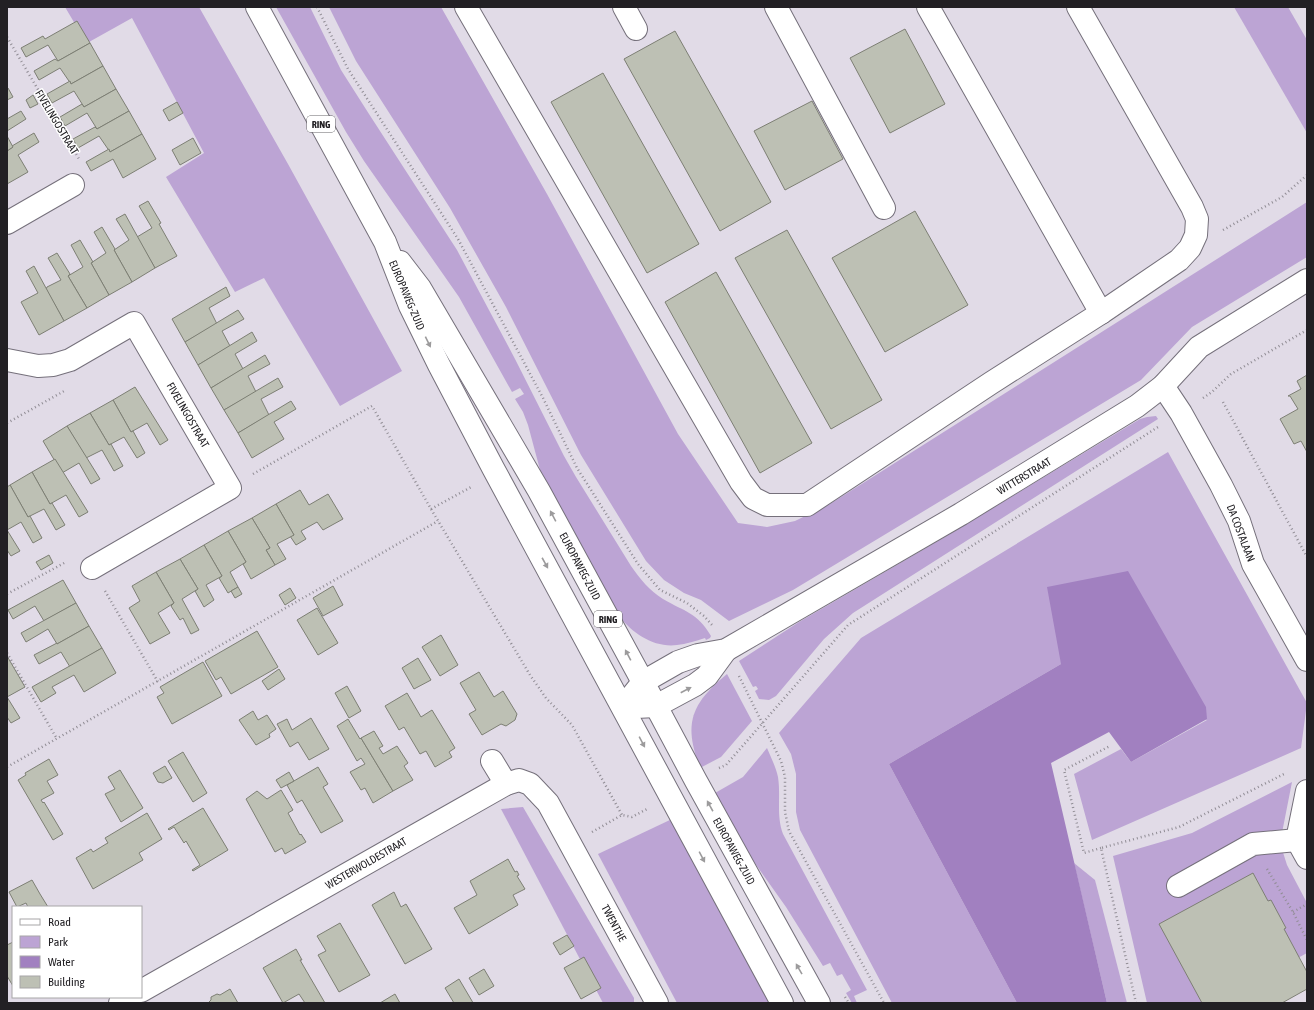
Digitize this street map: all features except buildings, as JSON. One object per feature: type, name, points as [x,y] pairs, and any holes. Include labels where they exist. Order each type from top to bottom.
[{"type":"street","name":"EUROPAWEG-ZUID","points":[[257,7],[385,242],[410,306],[439,365],[782,1003]]},
{"type":"street","points":[[466,7],[741,482],[753,498],[767,505],[807,505],[991,383],[1102,313],[1179,260],[1190,248],[1196,235],[1197,219],[1192,207],[1078,7]]},
{"type":"street","points":[[624,7],[636,29]]},
{"type":"street","points":[[776,7],[884,208]]},
{"type":"street","points":[[928,7],[1102,313]]},
{"type":"street","points":[[7,223],[73,185]]},
{"type":"street","name":"EUROPAWEG-ZUID","points":[[385,242],[420,288],[535,484],[696,781],[819,1003]]},
{"type":"street","name":"WITTERSTRAAT","points":[[624,707],[642,682],[678,662],[698,655],[726,650],[961,514],[1137,406],[1163,386],[1198,347],[1307,280]]},
{"type":"street","name":"FIVELINGOSTRAAT","points":[[7,360],[38,366],[53,365],[70,360],[134,323],[230,488]]},
{"type":"street","name":"DA COSTALAAN","points":[[1163,386],[1181,413],[1221,485],[1239,521],[1253,564],[1307,660]]},
{"type":"street","points":[[92,568],[230,488]]},
{"type":"street","name":"WITTERSTRAAT","points":[[624,707],[656,706],[695,685],[707,676],[726,650]]},
{"type":"street","points":[[492,761],[506,784]]},
{"type":"street","name":"WESTERWOLDESTRAAT","points":[[142,990],[506,784],[519,780],[530,784],[548,803],[571,844]]},
{"type":"street","points":[[1178,886],[1253,844],[1302,849],[1307,791]]},
{"type":"street","name":"TWENTHE","points":[[571,844],[657,1003]]},
{"type":"street","points":[[120,1003],[129,998]]},
{"type":"path","points":[[317,7],[348,69],[458,239],[543,398],[577,468],[633,557],[660,590],[686,603],[704,616],[714,627],[781,761],[785,777],[785,812],[789,831],[884,1003]]},
{"type":"path","name":"FIVELINGOSTRAAT","points":[[7,37],[82,164],[73,185]]},
{"type":"path","points":[[1196,235],[1213,236],[1282,196],[1307,175]]},
{"type":"path","points":[[763,723],[848,625],[1181,413],[1212,392],[1231,374],[1307,330]]},
{"type":"path","points":[[1223,402],[1307,557]]},
{"type":"path","points":[[230,488],[372,406],[438,521],[530,675],[546,698],[572,725],[622,815],[571,844]]},
{"type":"path","points":[[431,509],[473,486]]},
{"type":"path","points":[[7,767],[438,521]]},
{"type":"path","points":[[7,594],[84,553],[158,682]]},
{"type":"path","points":[[7,653],[57,739]]},
{"type":"path","points":[[1110,746],[1064,770],[1084,853],[1179,827],[1291,771]]},
{"type":"path","points":[[1253,844],[1293,912],[1307,940]]},
{"type":"path","points":[[1102,848],[1136,1003]]},
{"type":"path","points":[[1293,912],[1307,904]]},
{"type":"green space","points":[[65,7],[199,7],[288,164],[402,371],[340,406],[264,278],[235,292],[166,177],[204,153],[132,18],[89,42],[81,34]]},
{"type":"green space","points":[[276,7],[310,7],[341,70],[457,250],[515,359],[564,456],[631,566],[654,592],[663,599],[690,613],[701,622],[711,636],[710,638],[677,645],[661,644],[653,642],[638,634],[620,617],[543,481],[528,425],[523,412],[515,399],[524,394],[520,388],[512,392],[459,297],[364,161],[346,132]]},
{"type":"green space","points":[[329,7],[441,7],[547,194],[678,434],[738,523],[767,527],[795,521],[830,504],[1307,202],[1307,257],[1192,327],[1141,380],[793,590],[729,621],[701,600],[684,593],[664,580],[646,561],[581,455],[506,307],[450,208],[356,61]]},
{"type":"green space","points":[[1234,7],[1288,7],[1307,40],[1307,133]]},
{"type":"green space","points":[[1156,416],[1158,419],[853,613],[824,639],[776,696],[769,700],[759,699],[755,691],[758,689],[756,686],[753,687],[739,661],[799,622],[945,537],[1140,419]]},
{"type":"green space","points":[[1168,452],[1307,703],[1301,748],[1092,840],[1074,774],[1121,749],[1131,762],[1207,720],[1061,664],[889,764],[1017,1003],[892,1003],[800,830],[796,812],[796,774],[791,754],[779,733],[861,638]]},
{"type":"green space","points":[[727,674],[752,721],[721,757],[700,768],[692,739],[694,715],[698,705],[705,695]]},
{"type":"green space","points":[[767,748],[778,777],[779,813],[783,834],[867,990],[854,996],[857,1003],[852,1003],[846,993],[851,990],[842,974],[837,976],[830,963],[823,966],[786,907],[754,862],[715,793],[743,777]]},
{"type":"green space","points":[[1292,782],[1280,843],[1287,865],[1307,903],[1307,953],[1215,1003],[1147,1003],[1113,856],[1192,833]]},
{"type":"green space","points":[[523,807],[634,998],[634,1003],[603,1003],[501,809]]},
{"type":"green space","points":[[672,819],[770,1003],[677,1003],[598,854]]},
{"type":"green space","points":[[1074,863],[1095,880],[1127,1003],[1107,1003]]},
{"type":"water","points":[[1128,571],[1206,707],[1207,719],[1131,762],[1109,732],[1051,763],[1107,1003],[1017,1003],[889,764],[1061,664],[1047,587]]}]
